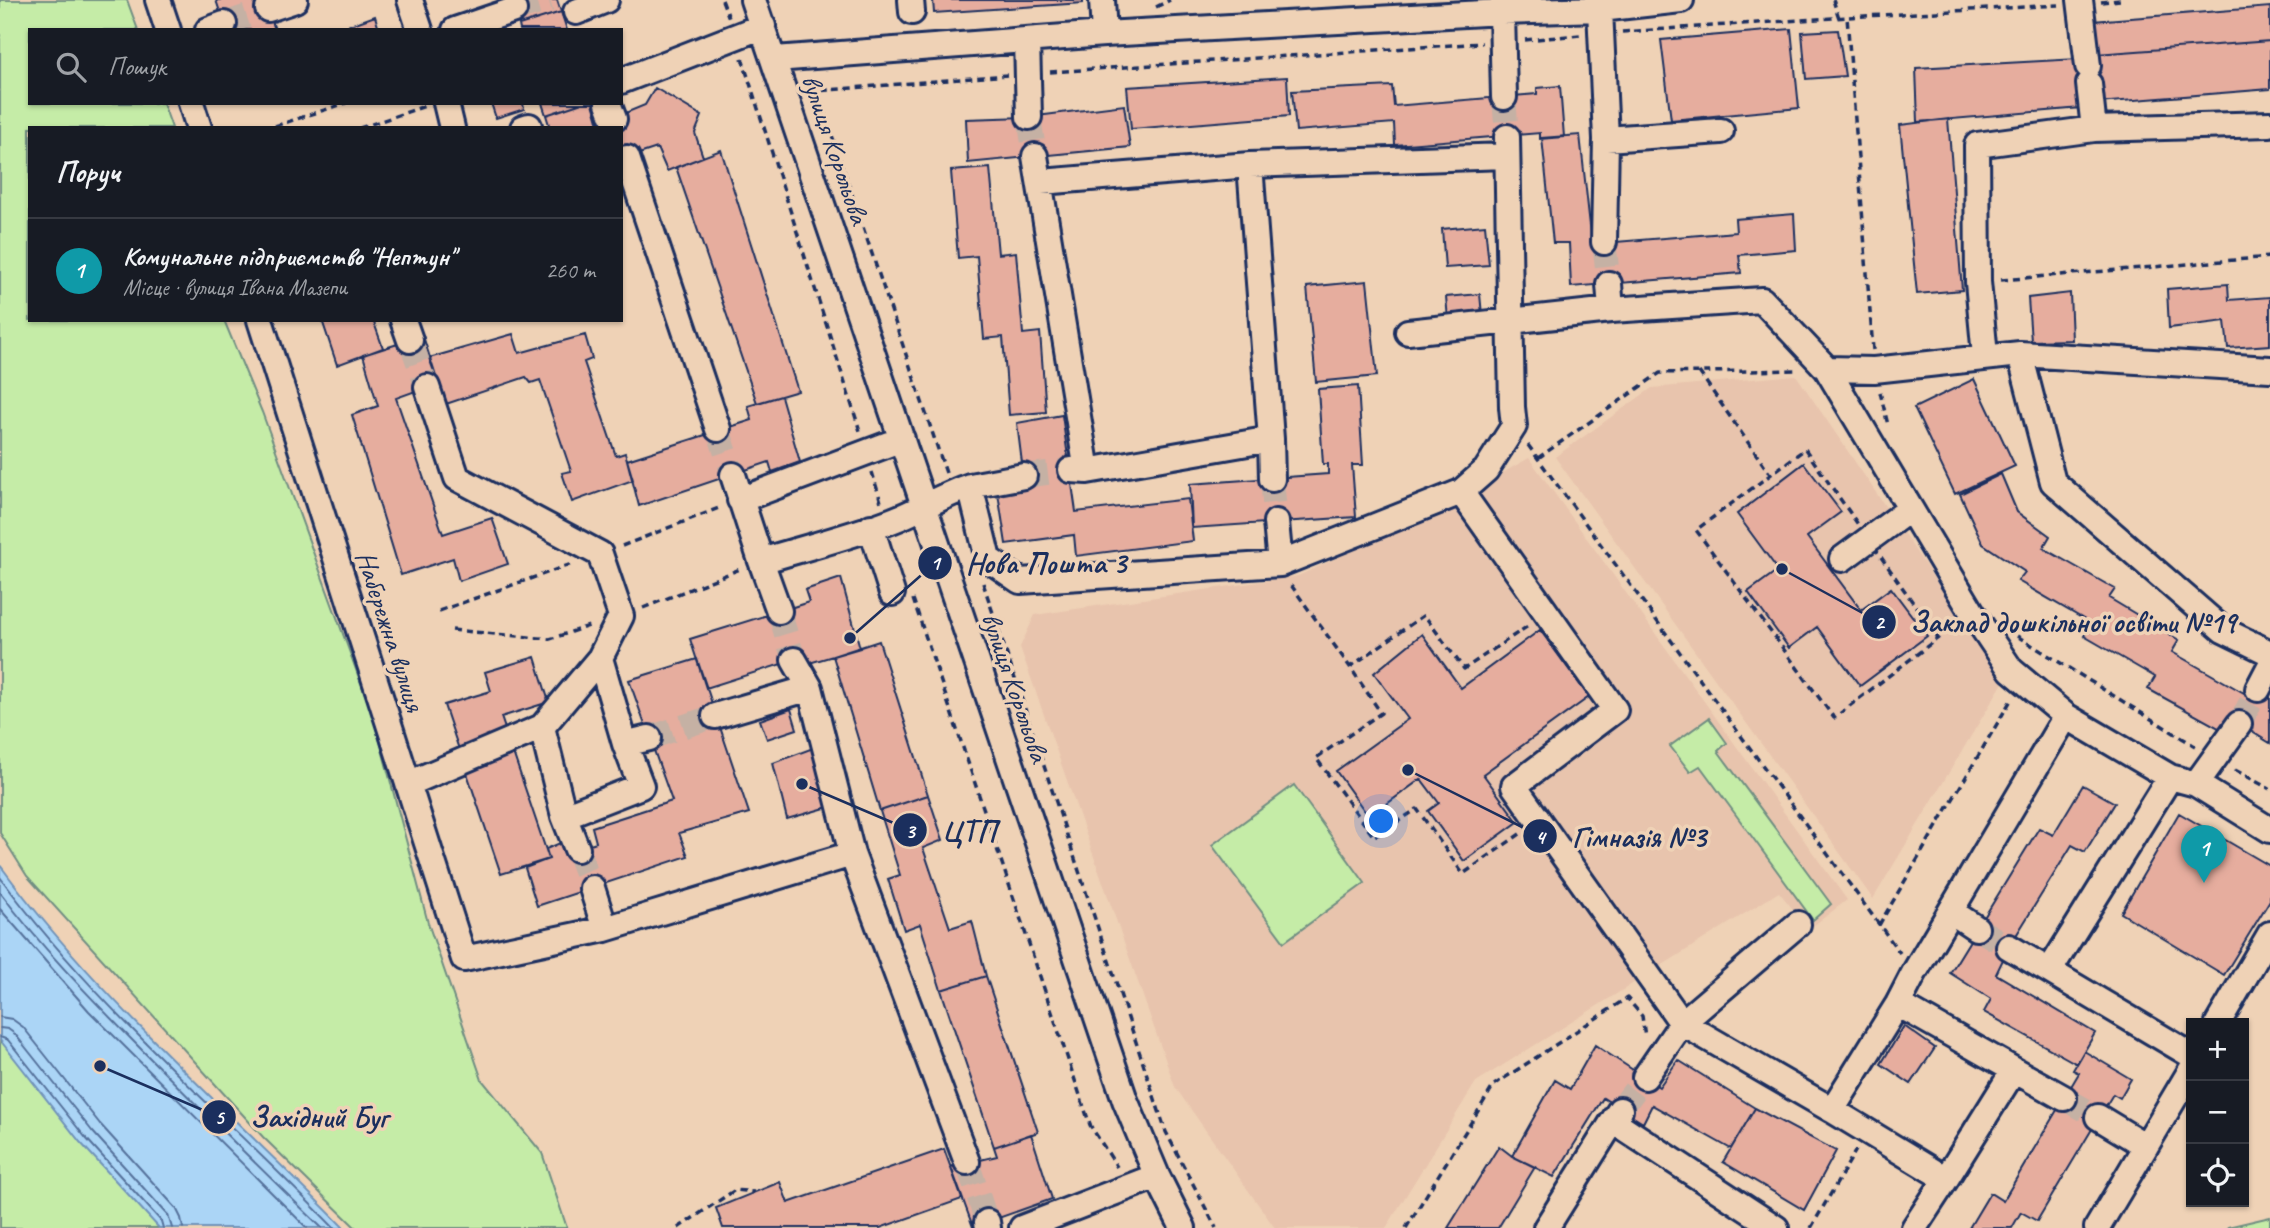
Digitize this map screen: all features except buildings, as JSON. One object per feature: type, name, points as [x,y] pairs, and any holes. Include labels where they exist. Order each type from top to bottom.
[{"type":"street","points":[[158,0],[167,28]]},
{"type":"street","points":[[268,9],[295,0]]},
{"type":"street","points":[[410,0],[420,28]]},
{"type":"street","points":[[577,14],[606,0]]},
{"type":"street","name":"вулиця Корольова","points":[[753,0],[1125,1100],[1157,1176],[1183,1228]]},
{"type":"street","points":[[1102,0],[1104,34]]},
{"type":"street","points":[[775,60],[1104,34],[1600,9],[1681,0]]},
{"type":"street","points":[[2080,0],[2094,130]]},
{"type":"street","points":[[1600,9],[1606,139],[1604,242]]},
{"type":"street","points":[[461,28],[514,10]]},
{"type":"street","points":[[1502,12],[1504,97]]},
{"type":"street","points":[[623,80],[763,26]]},
{"type":"street","points":[[1027,40],[1029,117]]},
{"type":"street","points":[[192,105],[198,126]]},
{"type":"street","points":[[446,105],[452,126]]},
{"type":"street","points":[[1985,356],[1978,282],[1977,145],[2094,130],[2270,124]]},
{"type":"street","points":[[1606,139],[1721,131]]},
{"type":"street","points":[[961,489],[988,559],[1020,581],[1280,564],[1461,492],[1486,470],[1514,426],[1507,147],[1041,182]]},
{"type":"street","points":[[1035,156],[1041,182],[1078,471],[1271,439]]},
{"type":"street","points":[[627,158],[718,429]]},
{"type":"street","points":[[1250,165],[1272,479]]},
{"type":"street","points":[[1609,284],[1611,310]]},
{"type":"street","points":[[1408,331],[1611,310],[1762,300],[1827,369],[1972,612],[2011,670],[2066,716],[2170,777],[2196,784],[2270,830]]},
{"type":"street","name":"Набережна вулиця","points":[[261,322],[464,960],[605,929]]},
{"type":"street","points":[[2021,354],[2053,482],[2223,630],[2270,653]]},
{"type":"street","points":[[1827,369],[1874,370],[2021,354],[2270,369]]},
{"type":"street","points":[[408,784],[542,727],[600,658],[621,616],[600,554],[457,478],[427,387]]},
{"type":"street","points":[[740,500],[902,439]]},
{"type":"street","points":[[733,475],[779,611]]},
{"type":"street","points":[[761,561],[880,525],[924,509],[961,489],[1024,475]]},
{"type":"street","points":[[1461,492],[1615,710],[1514,786],[1682,1023],[1946,1179]]},
{"type":"street","points":[[1842,559],[1910,509]]},
{"type":"street","points":[[1276,522],[1280,564]]},
{"type":"street","points":[[880,525],[901,590]]},
{"type":"street","points":[[564,816],[641,786],[625,744],[600,658]]},
{"type":"street","points":[[794,660],[810,688],[852,854],[967,1162]]},
{"type":"street","points":[[2258,689],[2270,666]]},
{"type":"street","points":[[715,716],[810,688]]},
{"type":"street","points":[[1832,1110],[1898,1004],[2066,716]]},
{"type":"street","points":[[2196,784],[2239,724]]},
{"type":"street","points":[[542,727],[564,816],[577,849]]},
{"type":"street","points":[[625,744],[649,738]]},
{"type":"street","points":[[2050,970],[2170,777]]},
{"type":"street","points":[[592,887],[605,929],[852,854]]},
{"type":"street","points":[[1952,912],[1976,928]]},
{"type":"street","points":[[1648,1073],[1682,1023],[1798,924]]},
{"type":"street","points":[[2221,1018],[2270,934]]},
{"type":"street","points":[[2009,947],[2186,1052]]},
{"type":"street","points":[[1898,1004],[2064,1098]]},
{"type":"street","points":[[1914,1228],[2014,1070]]},
{"type":"street","points":[[2097,1228],[2186,1078]]},
{"type":"street","points":[[1546,1228],[1616,1116],[1776,1228]]},
{"type":"street","points":[[2098,1118],[2146,1146]]},
{"type":"street","points":[[1022,1228],[1157,1176]]},
{"type":"path","points":[[722,0],[867,454],[880,525]]},
{"type":"path","points":[[1833,0],[1839,18]]},
{"type":"path","points":[[961,489],[817,91],[1028,73],[1847,17]]},
{"type":"path","points":[[275,126],[340,105]]},
{"type":"path","points":[[366,126],[428,105]]},
{"type":"path","points":[[1978,282],[2270,257]]},
{"type":"path","points":[[1538,458],[1660,373],[1827,369]]},
{"type":"path","points":[[1699,372],[1770,474]]},
{"type":"path","points":[[1514,426],[1914,973]]},
{"type":"path","points":[[1805,449],[1938,638],[1834,718],[1696,530],[1770,474],[1805,449]]},
{"type":"path","points":[[1280,564],[1296,595],[1381,713],[1316,758],[1374,837],[1417,808],[1463,874],[1539,821]]},
{"type":"path","points":[[983,583],[1166,1132],[1216,1228]]},
{"type":"path","points":[[901,590],[1090,1125],[1130,1188]]},
{"type":"path","points":[[1350,667],[1424,615],[1464,670],[1547,612]]},
{"type":"path","points":[[1879,925],[2023,680]]},
{"type":"path","points":[[1406,1228],[1494,1085],[1627,998],[1642,1016],[1648,1073]]},
{"type":"path","points":[[1811,1228],[1867,1133]]},
{"type":"path","points":[[678,1228],[735,1190],[754,1192]]},
{"type":"shaded area","points":[[1796,375],[2004,681],[1873,899],[1555,457],[1652,388]]},
{"type":"shaded area","points":[[1529,458],[1847,900],[1809,929],[1779,892],[1476,1082],[1386,1228],[1275,1228],[1175,1087],[1020,647],[1035,615],[1298,576],[1423,518]]},
{"type":"green space","points":[[0,0],[127,0],[137,28],[28,28],[28,105],[164,105],[171,126],[28,126],[28,322],[225,322],[262,412],[374,719],[428,923],[482,1080],[542,1153],[567,1228],[356,1228],[263,1137],[27,876],[0,833]]},
{"type":"green space","points":[[1709,718],[1727,743],[1718,751],[1831,904],[1813,920],[1700,766],[1690,772],[1670,746]]},
{"type":"green space","points":[[1294,785],[1365,883],[1284,942],[1212,845]]},
{"type":"green space","points":[[0,1030],[161,1228],[0,1228]]},
{"type":"green space","points":[[2270,1217],[2270,1228],[2227,1228],[2228,1227]]},
{"type":"water","points":[[0,865],[38,914],[122,1008],[344,1228],[159,1228],[80,1142],[0,1040]]},
{"type":"tunnel","points":[[514,10],[550,0]]},
{"type":"tunnel","points":[[224,24],[268,9]]},
{"type":"tunnel","points":[[1504,97],[1507,137]]},
{"type":"tunnel","points":[[1029,117],[1035,156]]},
{"type":"tunnel","points":[[1604,242],[1609,284]]},
{"type":"tunnel","points":[[410,340],[427,387]]},
{"type":"tunnel","points":[[718,429],[733,475]]},
{"type":"tunnel","points":[[1024,476],[1070,470]]},
{"type":"tunnel","points":[[1272,479],[1276,522]]},
{"type":"tunnel","points":[[779,611],[794,660]]},
{"type":"tunnel","points":[[2239,724],[2258,689]]},
{"type":"tunnel","points":[[649,738],[715,716]]},
{"type":"tunnel","points":[[577,849],[592,888]]},
{"type":"tunnel","points":[[1976,928],[2009,947]]},
{"type":"tunnel","points":[[1620,1110],[1645,1077]]},
{"type":"tunnel","points":[[2064,1098],[2098,1117]]},
{"type":"tunnel","points":[[967,1162],[987,1222]]},
{"type":"place","name":"Заклад дошкільної освіти №19","points":[[1782,569]]},
{"type":"place","name":"Нова Пошта 3","points":[[850,638]]},
{"type":"place","name":"Гімназія №3","points":[[1408,770]]},
{"type":"place","name":"ЦТП","points":[[802,784]]},
{"type":"place","name":"Комунальне підприємство \"Нептун\"","points":[[2204,883]]},
{"type":"place","name":"Західний Буг","points":[[100,1066]]}]
